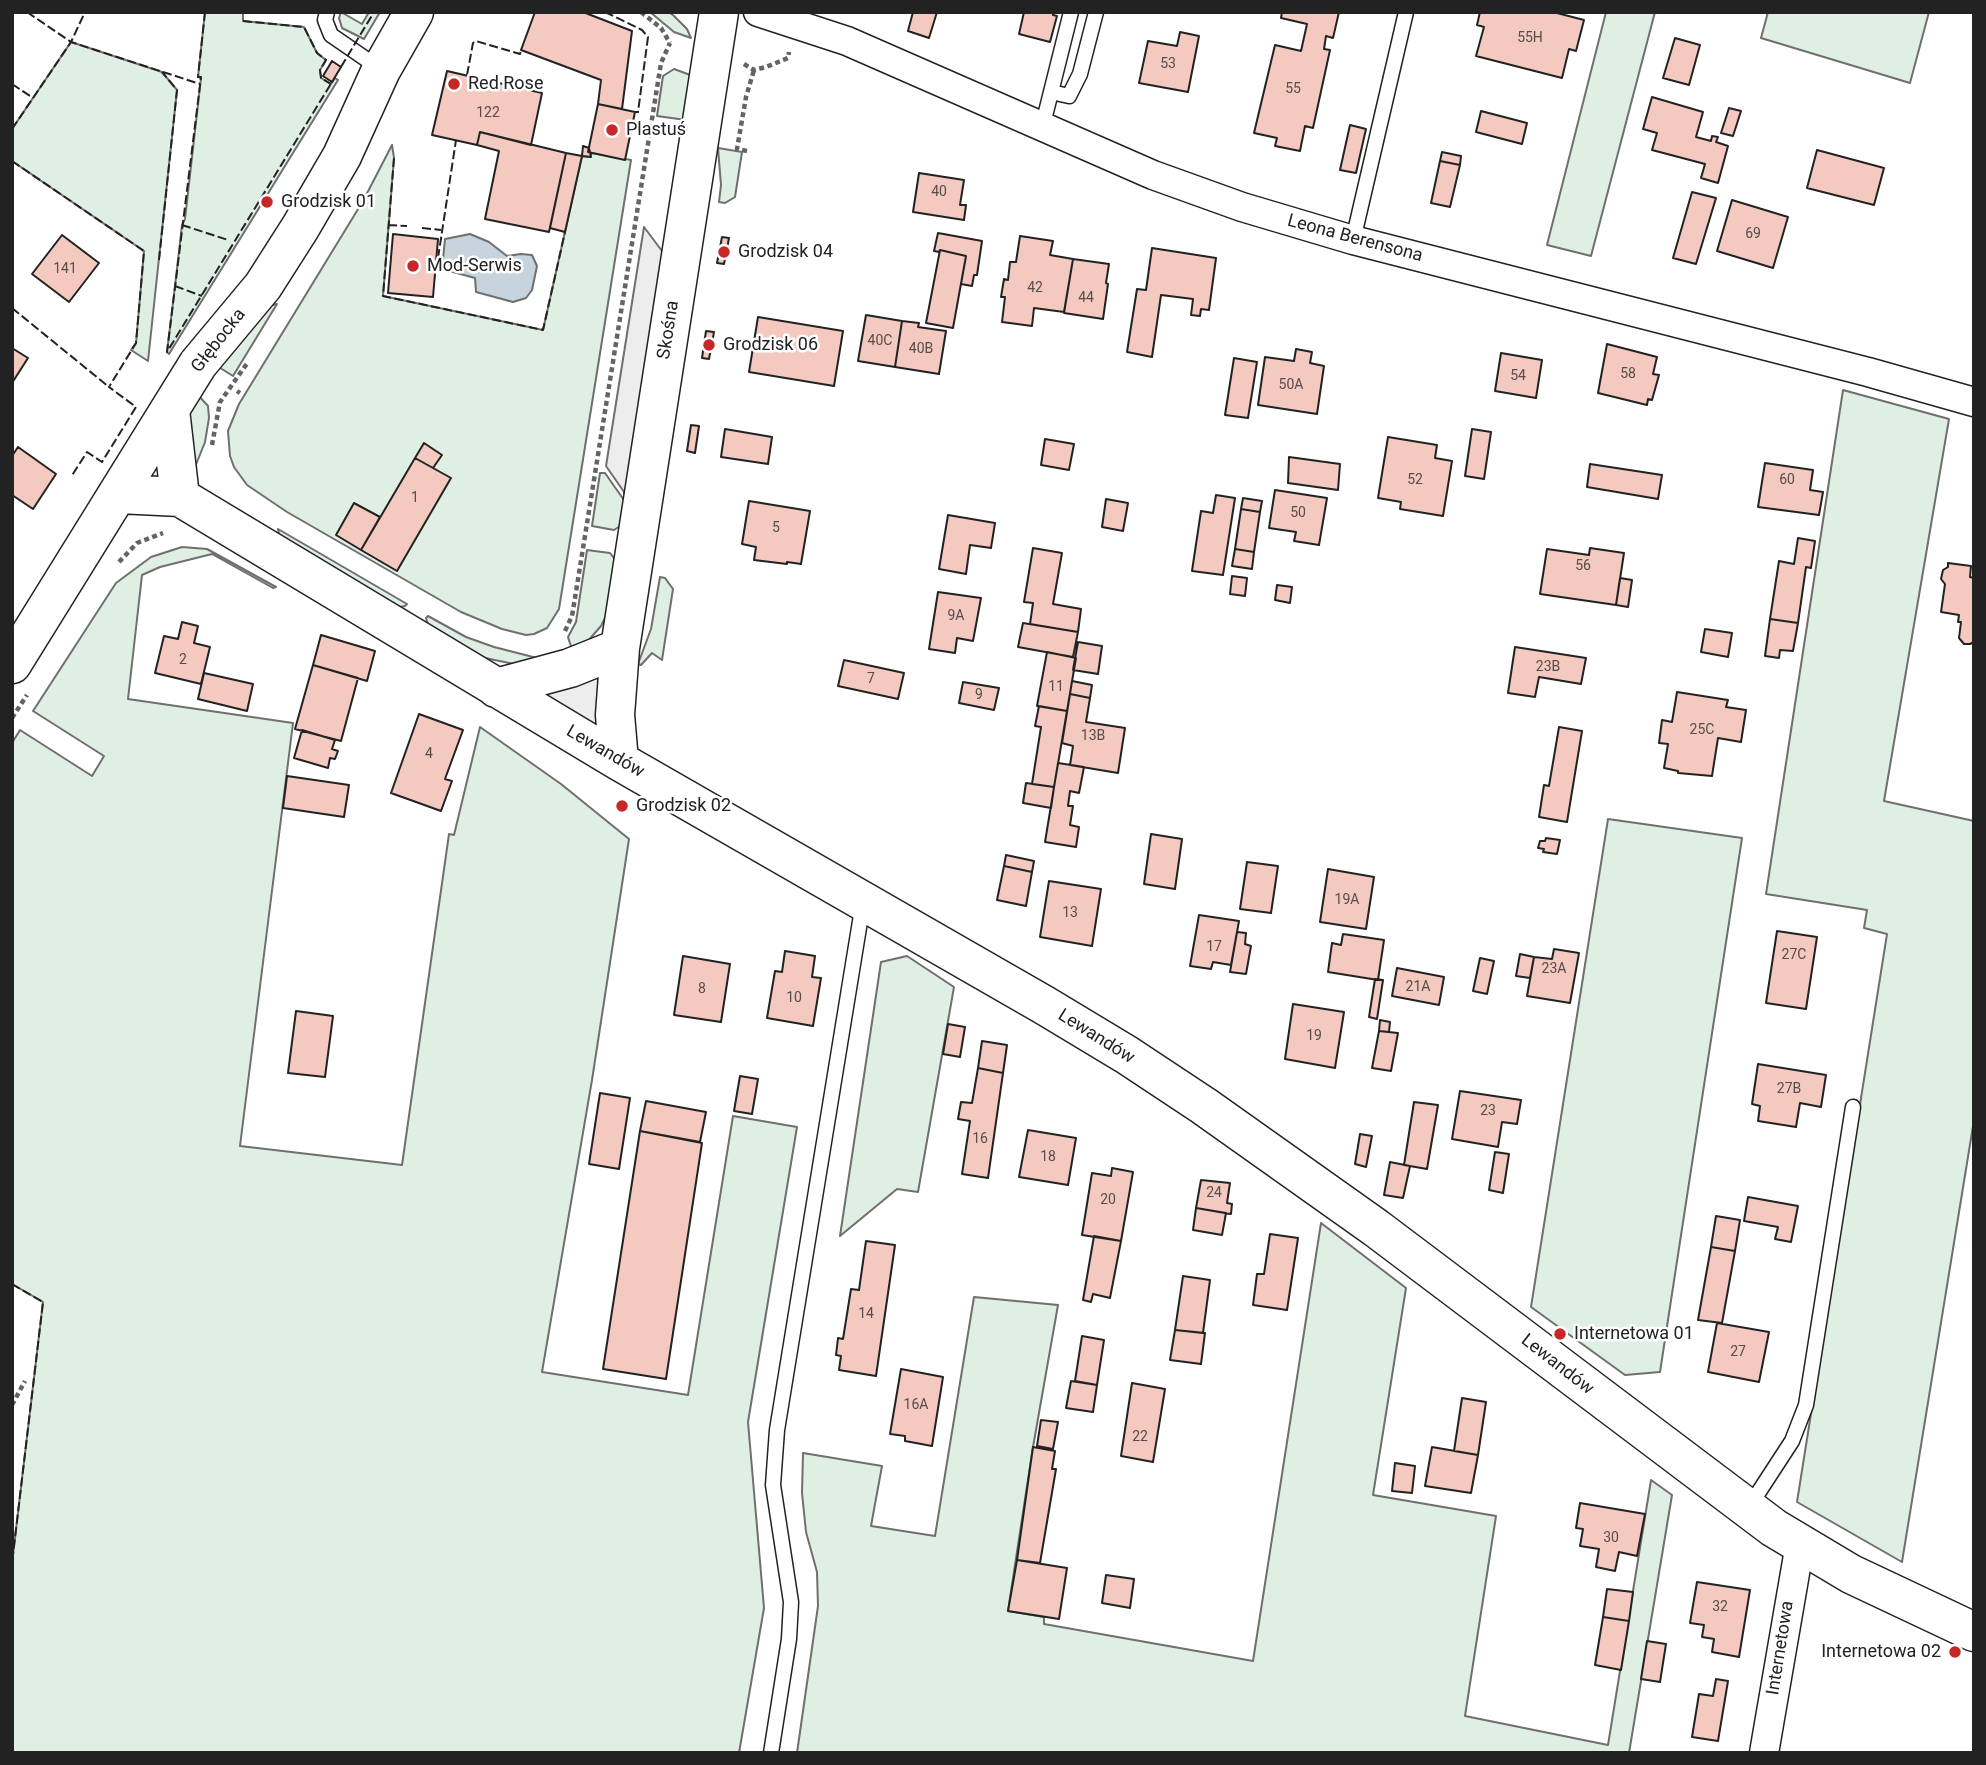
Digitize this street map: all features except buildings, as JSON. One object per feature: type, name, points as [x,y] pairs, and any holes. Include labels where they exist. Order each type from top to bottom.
[{"type":"street","name":"Głębocka","points":[[12,664],[198,364],[262,286],[300,228],[342,156],[381,70],[414,12]]},
{"type":"street","name":"Skośna","points":[[620,761],[615,715],[620,648],[719,12]]},
{"type":"street","name":"Leona Berensona","points":[[758,12],[847,41],[1153,175],[1242,207],[1353,240],[1868,372],[1974,402]]},
{"type":"street","points":[[170,410],[180,497]]},
{"type":"street","name":"Lewandów","points":[[119,494],[180,497],[496,688],[1126,1055],[1204,1106],[1465,1293],[1748,1509],[1851,1574],[1974,1632]]},
{"type":"street","points":[[496,688],[570,668],[620,648]]},
{"type":"street","name":"Internetowa","points":[[1764,1753],[1800,1544]]},
{"type":"lane","points":[[327,12],[325,20],[331,35],[381,70]]},
{"type":"lane","points":[[1042,128],[1071,12]]},
{"type":"lane","points":[[1051,92],[1069,96],[1080,74],[1096,12]]},
{"type":"lane","points":[[1353,240],[1406,12]]},
{"type":"lane","points":[[771,1753],[789,1639],[791,1602],[773,1485],[777,1430],[863,902]]},
{"type":"lane","points":[[1748,1509],[1792,1441],[1806,1405],[1853,1107]]},
{"type":"path","points":[[560,636],[567,627],[575,598],[661,63],[670,43],[661,28],[641,12]]},
{"type":"path","points":[[734,58],[754,70],[788,58],[792,44]]},
{"type":"path","points":[[747,151],[737,149],[746,97],[754,70]]},
{"type":"path","points":[[12,1405],[25,1381]]},
{"type":"green space","points":[[205,12],[243,12],[243,21],[304,27],[317,53],[326,60],[320,70],[321,78],[331,84],[335,78],[338,80],[169,354],[167,352],[201,78],[198,77]]},
{"type":"green space","points":[[341,12],[362,24],[369,12],[380,12],[364,39],[342,28],[339,18]]},
{"type":"green space","points":[[650,12],[669,12],[687,29],[691,38],[674,32]]},
{"type":"green space","points":[[1606,12],[1655,12],[1591,256],[1547,245]]},
{"type":"green space","points":[[1768,12],[1929,12],[1910,83],[1761,38]]},
{"type":"green space","points":[[71,42],[162,72],[177,90],[148,361],[131,350],[136,343],[144,251],[12,161],[12,129]]},
{"type":"green space","points":[[674,69],[693,76],[686,120],[657,116],[663,76]]},
{"type":"green space","points":[[392,145],[394,158],[383,296],[543,330],[582,156],[590,157],[592,153],[631,160],[559,609],[547,628],[534,634],[526,635],[502,629],[461,612],[287,512],[247,485],[234,467],[230,456],[228,431],[239,404],[363,201]]},
{"type":"green space","points":[[718,148],[742,152],[735,197],[725,203],[719,202],[721,185]]},
{"type":"green space","points":[[277,304],[233,376],[217,366],[267,306]]},
{"type":"green space","points":[[1843,390],[1949,419],[1884,801],[1974,821],[1974,1120],[1902,1562],[1797,1502],[1887,934],[1864,928],[1867,910],[1766,894]]},
{"type":"green space","points":[[198,395],[208,406],[209,418],[205,442],[193,472],[182,430]]},
{"type":"green space","points":[[600,473],[605,473],[626,503],[623,524],[614,530],[592,526]]},
{"type":"green space","points":[[278,529],[407,604],[395,608],[280,540]]},
{"type":"green space","points":[[182,547],[207,549],[276,587],[273,588],[212,554],[160,567],[142,575],[128,699],[293,723],[240,1146],[402,1165],[449,834],[454,835],[480,727],[561,784],[629,839],[592,1080],[542,1372],[688,1395],[733,1116],[797,1127],[748,1422],[764,1608],[739,1753],[12,1753],[12,1563],[43,1302],[12,1284],[12,743],[20,730],[92,776],[104,756],[33,711],[116,583],[151,557]]},
{"type":"green space","points":[[587,550],[610,553],[617,562],[608,612],[601,626],[581,649],[573,653],[568,637],[576,622]]},
{"type":"green space","points":[[660,577],[665,578],[673,589],[662,660],[652,653],[641,665],[638,664],[651,629]]},
{"type":"green space","points":[[428,616],[466,637],[537,658],[519,665],[485,658],[429,628],[426,618]]},
{"type":"green space","points":[[1608,819],[1742,838],[1660,1372],[1625,1375],[1531,1307]]},
{"type":"green space","points":[[907,956],[954,987],[918,1192],[897,1189],[840,1236],[881,962]]},
{"type":"green space","points":[[1321,1223],[1406,1288],[1373,1495],[1496,1516],[1465,1716],[1608,1745],[1651,1480],[1672,1495],[1629,1753],[797,1753],[818,1606],[817,1572],[806,1532],[802,1493],[803,1453],[882,1466],[871,1526],[935,1536],[974,1297],[1058,1305],[1008,1611],[1044,1617],[1044,1624],[1253,1661]]},
{"type":"shaded area","points":[[644,227],[665,255],[626,503],[624,492],[606,466]]},
{"type":"shaded area","points":[[470,234],[489,242],[507,256],[532,255],[537,266],[532,290],[526,298],[513,302],[476,292],[475,278],[442,269],[445,239]]},
{"type":"shaded area","points":[[602,668],[605,731],[526,688]]},
{"type":"fence","points":[[27,12],[71,42],[200,84]]},
{"type":"fence","points":[[12,129],[71,42],[85,12]]},
{"type":"fence","points":[[205,12],[198,77],[201,77],[167,352],[332,82]]},
{"type":"fence","points":[[341,67],[374,12]]},
{"type":"fence","points":[[605,12],[642,30],[648,37],[638,112],[635,112]]},
{"type":"fence","points":[[243,21],[304,27],[317,53],[326,60],[320,70],[321,78],[331,84]]},
{"type":"fence","points":[[467,75],[473,43],[476,41],[520,54],[521,50]]},
{"type":"fence","points":[[159,260],[177,90],[162,72]]},
{"type":"fence","points":[[12,84],[33,98]]},
{"type":"fence","points":[[438,258],[456,140]]},
{"type":"fence","points":[[394,158],[383,296],[543,330],[565,232]]},
{"type":"fence","points":[[12,161],[144,251],[136,343],[109,387],[136,407],[102,462],[87,452],[71,477]]},
{"type":"fence","points":[[182,225],[228,240]]},
{"type":"fence","points":[[388,225],[407,226]]},
{"type":"fence","points":[[422,228],[441,230]]},
{"type":"fence","points":[[175,286],[202,296]]},
{"type":"fence","points":[[12,308],[109,387]]},
{"type":"fence","points":[[12,1284],[43,1302],[12,1563]]},
{"type":"place","name":"Red Rose","points":[[454,84]]},
{"type":"place","name":"Plastuś","points":[[612,130]]},
{"type":"place","name":"Grodzisk 01","points":[[267,202]]},
{"type":"place","name":"Grodzisk 04","points":[[724,252]]},
{"type":"place","name":"Mod-Serwis","points":[[413,266]]},
{"type":"place","name":"Grodzisk 06","points":[[709,345]]},
{"type":"place","name":"Grodzisk 02","points":[[622,806]]},
{"type":"place","name":"Internetowa 01","points":[[1560,1334]]},
{"type":"place","name":"Internetowa 02","points":[[1955,1652]]}]
